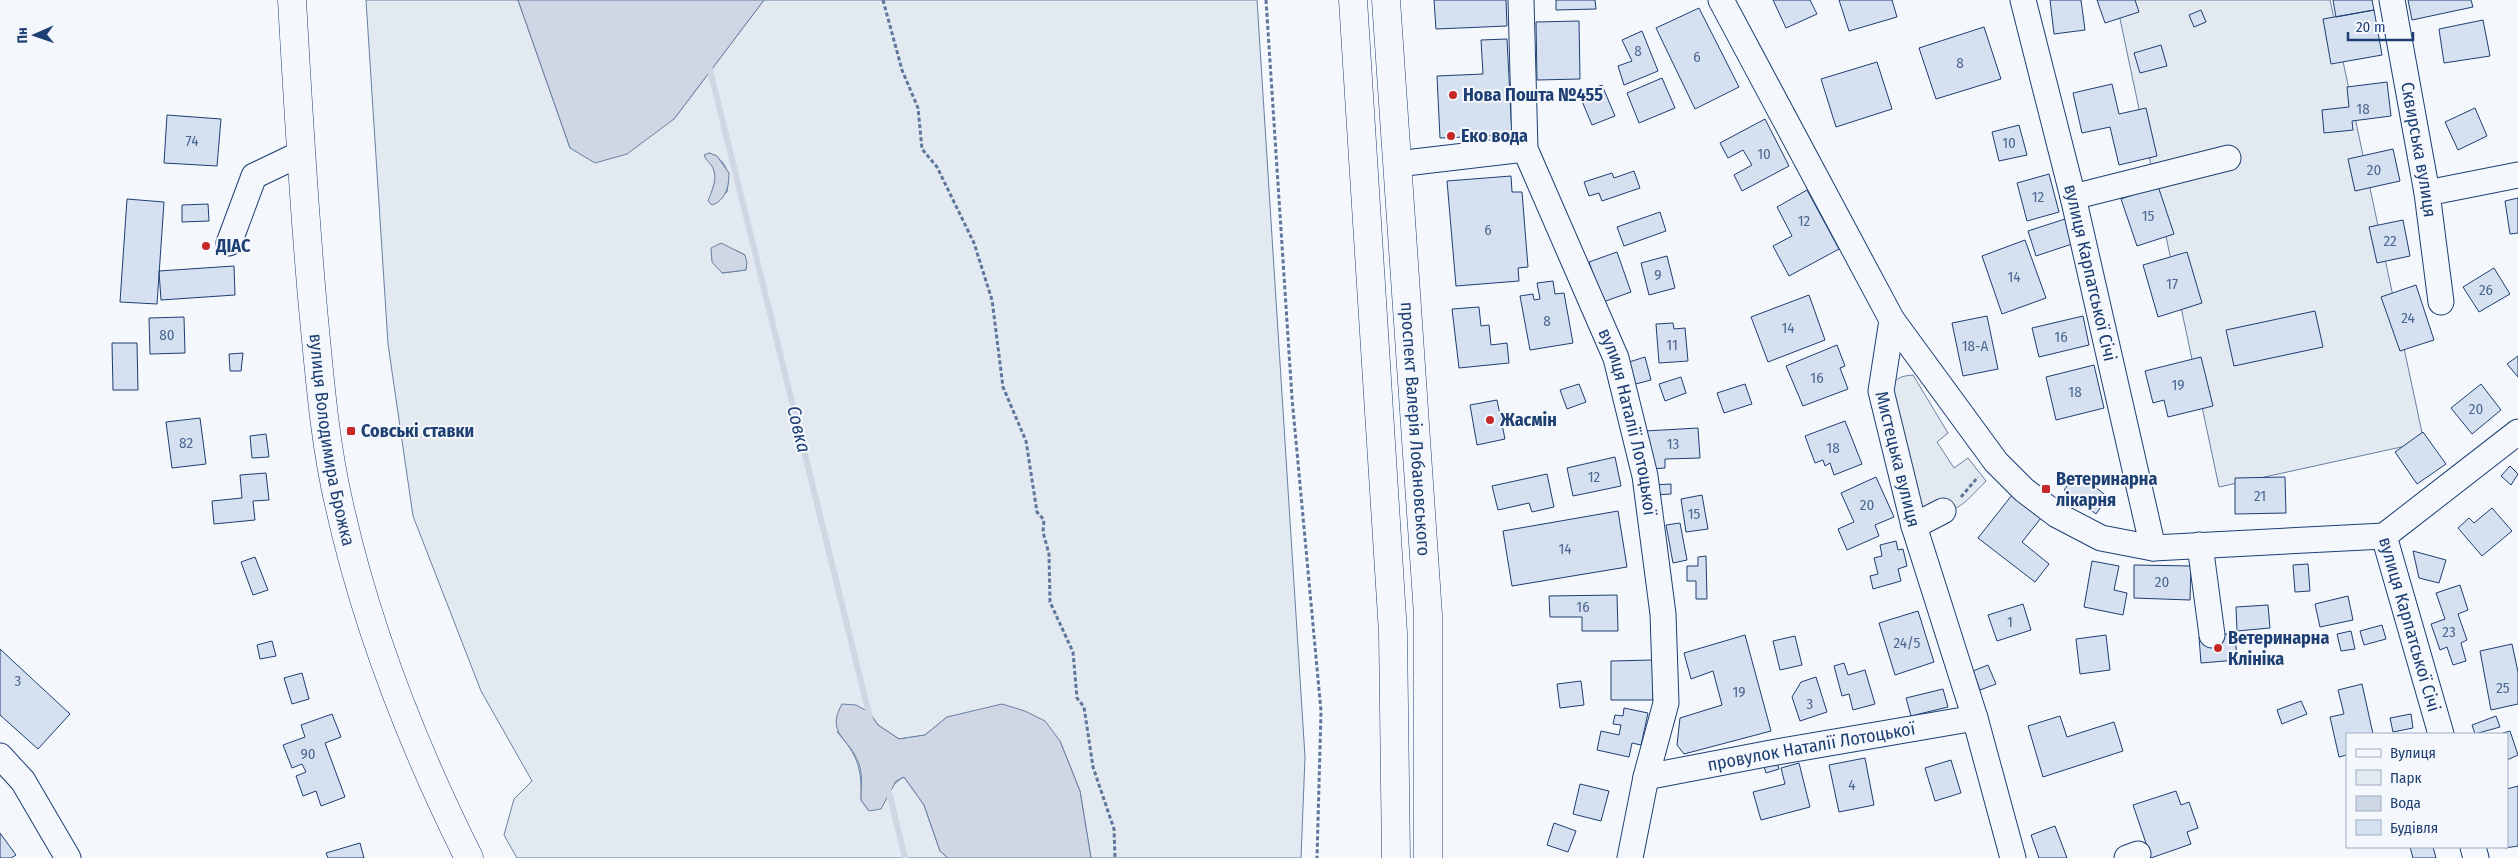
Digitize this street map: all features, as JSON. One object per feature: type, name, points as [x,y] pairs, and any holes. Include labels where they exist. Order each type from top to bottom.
[{"type":"main road","name":"вулиця Володимира Брожка","points":[[292,0],[300,154],[322,402],[339,503],[365,605],[406,714],[452,825],[469,858]]},
{"type":"main road","name":"проспект Валерія Лобановського","points":[[1353,0],[1394,634],[1396,858]]},
{"type":"main road","name":"проспект Валерія Лобановського","points":[[1386,0],[1428,615],[1428,858]]},
{"type":"street","name":"вулиця Наталії Лотоцької","points":[[1521,0],[1525,149],[1616,358],[1646,476],[1663,614],[1666,703],[1646,777],[1630,858]]},
{"type":"street","points":[[1721,0],[1892,320]]},
{"type":"street","name":"вулиця Карпатської Січі","points":[[2023,0],[2073,197],[2153,548]]},
{"type":"street","name":"Сквирська вулиця","points":[[2392,0],[2428,193],[2441,302]]},
{"type":"street","points":[[1397,164],[1525,149]]},
{"type":"street","points":[[229,243],[254,176],[300,154]]},
{"type":"street","points":[[2073,197],[2228,158]]},
{"type":"street","points":[[2428,193],[2518,175]]},
{"type":"street","name":"вулиця Карпатської Січі","points":[[1892,320],[1996,462],[2024,490],[2057,515],[2101,538],[2153,548],[2384,536],[2441,733]]},
{"type":"street","name":"Мистецька вулиця","points":[[1892,320],[1881,391],[1914,526],[1975,718],[2013,858]]},
{"type":"street","points":[[2384,536],[2518,432]]},
{"type":"street","points":[[1914,526],[1943,511]]},
{"type":"street","points":[[2200,545],[2212,635]]},
{"type":"street","name":"провулок Наталії Лотоцької","points":[[1646,777],[1771,753],[1975,718]]},
{"type":"street","points":[[0,756],[23,781],[68,858]]},
{"type":"path","points":[[883,0],[902,70],[918,108],[922,149],[937,167],[974,243],[992,300],[1003,387],[1026,441],[1037,512],[1044,520],[1043,532],[1049,554],[1050,602],[1073,652],[1077,698],[1084,707],[1093,767],[1114,829],[1115,858]]},
{"type":"path","points":[[1266,0],[1292,398],[1321,711],[1318,858]]},
{"type":"path","points":[[1943,511],[1958,501],[1974,480],[1996,462]]},
{"type":"green space","points":[[366,0],[518,0],[570,148],[674,119],[764,0],[1257,0],[1305,757],[1301,858],[1091,858],[1080,791],[1060,741],[947,717],[925,735],[899,739],[878,725],[869,712],[837,732],[850,748],[857,763],[861,780],[861,800],[869,811],[891,787],[904,777],[924,805],[940,851],[948,858],[517,858],[504,835],[514,799],[532,781],[481,691],[413,516],[388,344]],"holes":[[[709,153],[724,164],[728,174],[727,192],[709,201],[716,178]],[[735,250],[745,255],[746,270],[722,273]]]},
{"type":"green space","points":[[2116,0],[2330,0],[2424,442],[2219,487]]},
{"type":"green space","points":[[1913,375],[1948,433],[1937,442],[1954,468],[1968,458],[1986,481],[1970,498],[1958,507],[1943,513],[1920,517],[1888,390],[1898,379]]},
{"type":"water","points":[[518,0],[764,0],[674,119],[627,154],[595,163],[570,148]]},
{"type":"water","points":[[709,153],[717,156],[729,173],[724,196],[712,205],[708,201],[715,176],[712,166],[704,155]]},
{"type":"water","points":[[721,243],[745,255],[746,270],[722,273],[712,262],[711,248]]},
{"type":"water","points":[[842,704],[856,705],[869,712],[878,725],[899,739],[925,735],[947,717],[1002,704],[1025,711],[1045,721],[1060,741],[1080,791],[1091,858],[948,858],[940,851],[924,805],[904,777],[896,781],[881,809],[869,811],[861,800],[859,764],[855,755],[841,736],[836,722],[837,714]]},
{"type":"building","points":[[1434,0],[1506,0],[1507,26],[1436,29]]},
{"type":"building","points":[[1556,0],[1595,0],[1596,9],[1556,10]]},
{"type":"building","points":[[1773,0],[1810,0],[1817,14],[1786,28]]},
{"type":"building","points":[[1839,0],[1892,0],[1897,17],[1849,31]]},
{"type":"building","points":[[2050,0],[2081,0],[2085,30],[2054,34]]},
{"type":"building","points":[[2097,0],[2135,0],[2139,12],[2105,23]]},
{"type":"building","points":[[2333,0],[2372,0],[2374,10],[2336,17]]},
{"type":"building","points":[[2408,0],[2471,0],[2473,7],[2412,20]]},
{"type":"building","points":[[1699,8],[1739,87],[1695,109],[1656,28]]},
{"type":"building","points":[[2201,10],[2206,22],[2194,27],[2189,15]]},
{"type":"building","points":[[2374,10],[2382,55],[2331,64],[2323,19]]},
{"type":"building","points":[[2483,20],[2490,56],[2444,63],[2439,29]]},
{"type":"building","points":[[1579,21],[1580,79],[1537,80],[1536,22]]},
{"type":"building","points":[[1984,27],[2001,79],[1936,99],[1919,48]]},
{"type":"building","points":[[1642,31],[1658,71],[1624,85],[1618,66],[1632,61],[1622,40]]},
{"type":"building","points":[[1507,39],[1512,135],[1440,138],[1437,76],[1483,74],[1481,40]]},
{"type":"building","points":[[2161,45],[2167,66],[2140,73],[2134,53]]},
{"type":"building","points":[[1877,62],[1892,109],[1836,127],[1821,79]]},
{"type":"building","points":[[1662,78],[1675,108],[1639,123],[1627,93]]},
{"type":"building","points":[[2387,82],[2391,116],[2352,121],[2353,130],[2324,133],[2322,110],[2349,107],[2347,87]]},
{"type":"building","points":[[2112,84],[2119,114],[2146,108],[2157,156],[2119,165],[2110,127],[2082,133],[2073,93]]},
{"type":"building","points":[[1602,85],[1615,116],[1592,125],[1579,94]]},
{"type":"building","points":[[2475,108],[2487,136],[2458,150],[2445,122]]},
{"type":"building","points":[[167,115],[221,119],[217,166],[164,163]]},
{"type":"building","points":[[1765,119],[1789,166],[1742,191],[1734,175],[1752,165],[1743,150],[1728,158],[1720,143]]},
{"type":"building","points":[[2019,125],[2027,155],[1999,161],[1992,132]]},
{"type":"building","points":[[2393,149],[2400,181],[2355,191],[2348,159]]},
{"type":"building","points":[[1634,171],[1640,188],[1602,201],[1599,193],[1589,196],[1584,182],[1612,173],[1614,178]]},
{"type":"building","points":[[2049,174],[2059,212],[2027,221],[2017,183]]},
{"type":"building","points":[[1511,176],[1512,192],[1522,192],[1528,267],[1518,268],[1519,281],[1456,286],[1447,181]]},
{"type":"building","points":[[2158,186],[2174,234],[2137,246],[2121,199]]},
{"type":"building","points":[[1807,190],[1839,249],[1789,276],[1773,246],[1792,236],[1777,207]]},
{"type":"building","points":[[2518,198],[2518,233],[2510,234],[2505,201]]},
{"type":"building","points":[[127,199],[164,202],[157,304],[120,302]]},
{"type":"building","points":[[208,204],[209,221],[182,222],[182,205]]},
{"type":"building","points":[[1660,212],[1666,231],[1624,246],[1617,227]]},
{"type":"building","points":[[2065,219],[2072,244],[2036,256],[2028,231]]},
{"type":"building","points":[[2403,220],[2410,256],[2377,263],[2369,227]]},
{"type":"building","points":[[2025,240],[2046,298],[2002,314],[1982,256]]},
{"type":"building","points":[[1617,252],[1631,292],[1603,302],[1589,262]]},
{"type":"building","points":[[2187,252],[2202,303],[2158,317],[2143,265]]},
{"type":"building","points":[[1667,256],[1675,288],[1649,295],[1641,263]]},
{"type":"building","points":[[234,266],[235,295],[161,300],[159,271]]},
{"type":"building","points":[[2494,268],[2510,294],[2479,312],[2463,287]]},
{"type":"building","points":[[1553,281],[1555,294],[1564,293],[1573,343],[1530,350],[1520,296],[1533,294],[1534,300],[1540,299],[1537,283]]},
{"type":"building","points":[[2416,285],[2434,340],[2400,351],[2381,297]]},
{"type":"building","points":[[1809,295],[1825,340],[1768,362],[1751,317]]},
{"type":"building","points":[[1479,307],[1481,326],[1489,325],[1491,345],[1507,343],[1509,363],[1459,368],[1452,309]]},
{"type":"building","points":[[2315,311],[2323,347],[2234,366],[2226,330]]},
{"type":"building","points":[[1987,316],[1998,369],[1963,376],[1952,323]]},
{"type":"building","points":[[2083,316],[2089,345],[2039,357],[2032,328]]},
{"type":"building","points":[[184,317],[185,353],[150,354],[149,318]]},
{"type":"building","points":[[1673,323],[1674,329],[1685,328],[1688,361],[1659,363],[1656,324]]},
{"type":"building","points":[[112,343],[137,343],[138,390],[113,390]]},
{"type":"building","points":[[1837,345],[1845,366],[1840,368],[1848,389],[1803,406],[1786,366]]},
{"type":"building","points":[[243,353],[241,371],[230,371],[229,354]]},
{"type":"building","points":[[2518,356],[2518,377],[2507,364]]},
{"type":"building","points":[[1645,357],[1651,380],[1632,385],[1626,363]]},
{"type":"building","points":[[2201,357],[2213,406],[2168,417],[2164,400],[2153,403],[2145,371]]},
{"type":"building","points":[[2094,365],[2104,408],[2056,420],[2046,377]]},
{"type":"building","points":[[1681,377],[1686,393],[1665,401],[1659,384]]},
{"type":"building","points":[[1579,384],[1586,402],[1567,409],[1560,390]]},
{"type":"building","points":[[1745,384],[1752,404],[1724,413],[1717,393]]},
{"type":"building","points":[[2481,384],[2501,410],[2472,434],[2451,408]]},
{"type":"building","points":[[1497,400],[1505,439],[1477,445],[1470,405]]},
{"type":"building","points":[[200,418],[206,464],[172,468],[166,422]]},
{"type":"building","points":[[1845,421],[1862,464],[1834,475],[1830,463],[1825,466],[1823,460],[1815,463],[1805,436]]},
{"type":"building","points":[[1698,428],[1700,458],[1665,459],[1665,468],[1651,469],[1645,431]]},
{"type":"building","points":[[2423,432],[2446,464],[2417,484],[2395,452]]},
{"type":"building","points":[[266,434],[269,457],[252,458],[250,436]]},
{"type":"building","points":[[1615,457],[1621,486],[1573,496],[1567,468]]},
{"type":"building","points":[[2510,466],[2518,474],[2511,485],[2501,476]]},
{"type":"building","points":[[266,473],[269,500],[253,501],[255,520],[214,524],[212,501],[242,498],[240,475]]},
{"type":"building","points":[[2077,473],[2108,497],[2096,514],[2064,490]]},
{"type":"building","points":[[1547,474],[1554,507],[1532,512],[1529,503],[1498,510],[1492,486]]},
{"type":"building","points":[[1876,477],[1894,517],[1875,525],[1879,536],[1847,550],[1838,529],[1854,522],[1841,493]]},
{"type":"building","points":[[2285,477],[2286,513],[2235,514],[2235,478]]},
{"type":"building","points":[[1671,484],[1671,494],[1654,495],[1653,485]]},
{"type":"building","points":[[1702,495],[1708,529],[1686,532],[1681,499]]},
{"type":"building","points":[[2012,495],[2041,518],[2022,542],[2049,564],[2035,582],[1978,538]]},
{"type":"building","points":[[2492,508],[2512,531],[2482,556],[2458,528],[2469,518],[2474,523]]},
{"type":"building","points":[[1618,511],[1627,567],[1512,586],[1503,531]]},
{"type":"building","points":[[1680,523],[1687,560],[1673,563],[1666,525]]},
{"type":"building","points":[[1896,541],[1898,550],[1903,549],[1907,566],[1898,569],[1901,581],[1873,589],[1870,576],[1878,574],[1874,558],[1882,556],[1880,545]]},
{"type":"building","points":[[2413,551],[2446,560],[2439,583],[2419,578]]},
{"type":"building","points":[[1706,556],[1707,599],[1696,599],[1696,581],[1687,581],[1687,566],[1698,566],[1698,557]]},
{"type":"building","points":[[255,557],[268,590],[253,595],[241,562]]},
{"type":"building","points":[[2092,561],[2119,566],[2114,590],[2127,593],[2123,615],[2084,607]]},
{"type":"building","points":[[2308,564],[2310,591],[2295,592],[2293,565]]},
{"type":"building","points":[[2134,565],[2191,566],[2190,600],[2134,598]]},
{"type":"building","points":[[2460,585],[2468,610],[2458,614],[2467,640],[2461,643],[2466,661],[2453,665],[2447,647],[2440,650],[2431,624],[2445,619],[2436,593]]},
{"type":"building","points":[[1617,595],[1618,631],[1582,631],[1582,617],[1550,617],[1549,596]]},
{"type":"building","points":[[2348,596],[2353,620],[2320,627],[2315,604]]},
{"type":"building","points":[[2023,604],[2031,630],[1997,641],[1988,615]]},
{"type":"building","points":[[2268,605],[2270,628],[2237,631],[2236,607]]},
{"type":"building","points":[[1918,611],[1934,662],[1895,675],[1879,623]]},
{"type":"building","points":[[2382,625],[2386,639],[2364,645],[2360,631]]},
{"type":"building","points":[[2351,631],[2355,649],[2341,651],[2337,634]]},
{"type":"building","name":"Ветеринарна Клініка","points":[[2235,633],[2237,660],[2201,663],[2199,637]]},
{"type":"building","points":[[1745,635],[1771,731],[1684,754],[1677,745],[1680,718],[1722,705],[1713,671],[1691,679],[1684,653]]},
{"type":"building","points":[[2106,635],[2110,670],[2080,674],[2076,639]]},
{"type":"building","points":[[1795,636],[1802,665],[1780,670],[1773,641]]},
{"type":"building","points":[[272,641],[276,656],[260,659],[257,645]]},
{"type":"building","points":[[2512,644],[2518,672],[2518,704],[2491,710],[2480,651]]},
{"type":"building","points":[[0,649],[70,714],[38,749],[0,715]]},
{"type":"building","points":[[1653,660],[1653,700],[1611,700],[1611,661]]},
{"type":"building","points":[[1844,663],[1848,675],[1865,670],[1875,704],[1853,710],[1849,694],[1842,696],[1834,666]]},
{"type":"building","points":[[1988,665],[1996,684],[1980,690],[1973,671]]},
{"type":"building","points":[[302,673],[309,699],[292,704],[284,678]]},
{"type":"building","points":[[1816,677],[1827,712],[1800,721],[1792,697],[1801,682]]},
{"type":"building","points":[[1581,681],[1584,705],[1560,708],[1557,684]]},
{"type":"building","points":[[2362,684],[2373,733],[2346,733],[2346,755],[2339,757],[2330,717],[2344,714],[2338,690]]},
{"type":"building","points":[[1943,689],[1948,707],[1911,716],[1906,698]]},
{"type":"building","points":[[2301,701],[2307,714],[2282,724],[2277,710]]},
{"type":"building","points":[[1624,708],[1648,713],[1641,745],[1632,743],[1629,757],[1597,750],[1601,731],[1619,735],[1621,725],[1613,724],[1615,715],[1623,716]]},
{"type":"building","points":[[332,714],[341,737],[325,743],[345,797],[321,806],[316,791],[303,796],[296,776],[306,772],[302,764],[292,768],[283,745],[305,737],[301,725]]},
{"type":"building","points":[[2411,714],[2413,728],[2393,732],[2390,718]]},
{"type":"building","points":[[2060,716],[2067,737],[2114,722],[2123,751],[2043,777],[2028,726]]},
{"type":"building","points":[[2496,716],[2500,727],[2475,733],[2472,725]]},
{"type":"building","points":[[2510,731],[2518,755],[2508,760],[2508,733],[2503,733]]},
{"type":"building","points":[[1865,758],[1874,805],[1839,812],[1829,765]]},
{"type":"building","points":[[1776,759],[1779,769],[1766,773],[1763,763]]},
{"type":"building","points":[[1951,760],[1961,793],[1935,801],[1925,768]]},
{"type":"building","points":[[1799,763],[1810,807],[1761,820],[1753,792],[1785,784],[1781,768]]},
{"type":"building","points":[[1580,784],[1609,791],[1601,821],[1573,814]]},
{"type":"building","points":[[2518,786],[2518,846],[2508,848],[2508,789]]},
{"type":"building","points":[[2176,791],[2181,805],[2189,802],[2198,828],[2187,832],[2191,844],[2151,858],[2133,805]]},
{"type":"building","points":[[1554,823],[1576,831],[1568,852],[1547,845]]},
{"type":"building","points":[[2055,826],[2067,858],[2039,858],[2031,835]]},
{"type":"building","points":[[0,833],[16,855],[11,858],[0,858]]},
{"type":"building","points":[[360,843],[364,858],[328,858],[326,853]]},
{"type":"building","points":[[2410,848],[2433,848],[2436,858],[2413,858]]},
{"type":"waterway","name":"Совка","points":[[709,66],[870,718]]},
{"type":"waterway","name":"Совка","points":[[887,784],[905,858]]},
{"type":"place","name":"Нова Пошта №455","points":[[1453,95]]},
{"type":"place","name":"Еко вода","points":[[1451,136]]},
{"type":"place","name":"ДІАС","points":[[206,246]]},
{"type":"place","name":"Жасмін","points":[[1490,420]]},
{"type":"place","name":"Совські ставки","points":[[351,431]]},
{"type":"place","name":"Ветеринарна лікарня","points":[[2046,489]]},
{"type":"place","name":"Ветеринарна Клініка","points":[[2218,648]]}]
